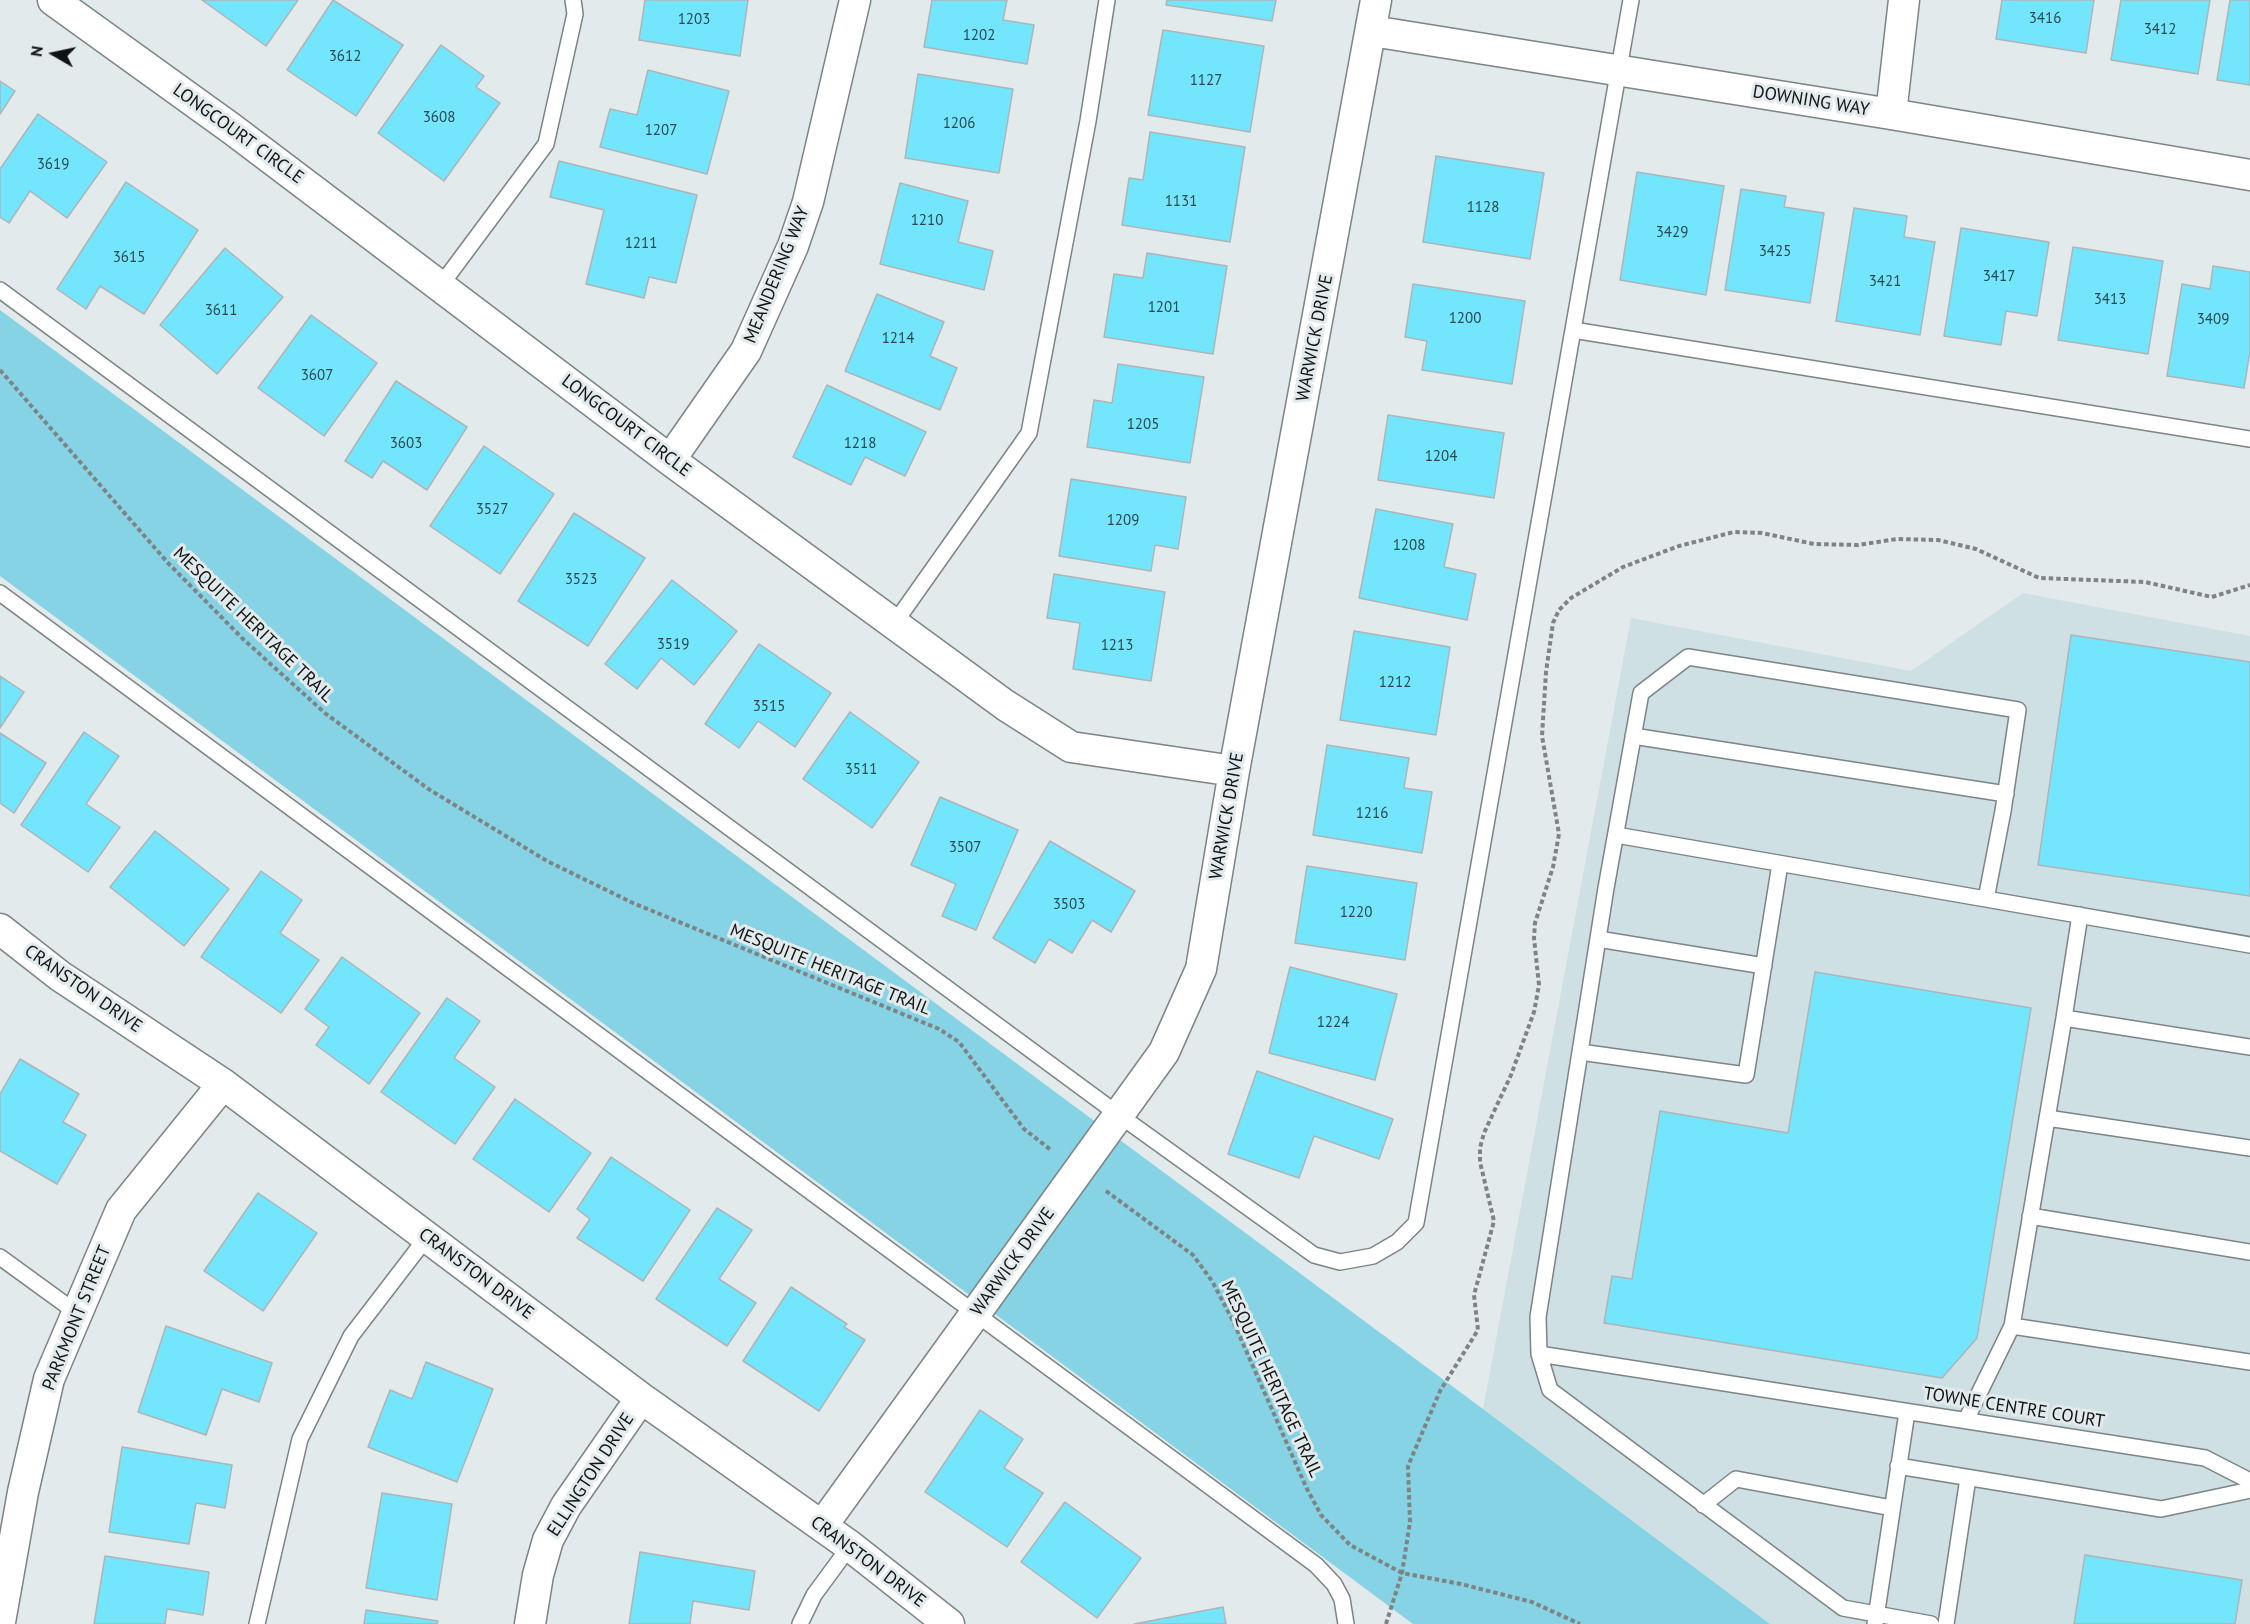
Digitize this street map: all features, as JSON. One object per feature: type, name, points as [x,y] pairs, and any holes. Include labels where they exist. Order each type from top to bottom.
[{"type":"street","name":"LONGCOURT CIRCLE","points":[[53,0],[232,129],[670,460],[1005,705],[1071,747],[1234,771]]},
{"type":"street","name":"MEANDERING WAY","points":[[670,460],[746,351],[793,246],[808,202],[855,0]]},
{"type":"street","name":"WARWICK DRIVE","points":[[822,1526],[1164,1052],[1201,969],[1234,771],[1376,0]]},
{"type":"street","points":[[1891,114],[1904,0]]},
{"type":"street","name":"DOWNING WAY","points":[[1372,31],[1891,114],[2250,175]]},
{"type":"street","name":"CRANSTON DRIVE","points":[[0,929],[60,976],[223,1084],[641,1398],[850,1546],[949,1624]]},
{"type":"street","name":"PARKMONT STREET","points":[[0,1622],[23,1492],[49,1379],[121,1210],[223,1084]]},
{"type":"street","name":"ELLINGTON DRIVE","points":[[530,1624],[538,1575],[548,1540],[566,1506],[641,1398]]},
{"type":"lane","points":[[441,285],[546,144],[575,14],[573,0]]},
{"type":"lane","points":[[894,624],[1029,433],[1088,122],[1107,0]]},
{"type":"lane","points":[[0,290],[1119,1115],[1314,1255],[1340,1262],[1373,1256],[1397,1242],[1416,1223],[1631,0]]},
{"type":"lane","points":[[1573,330],[2250,439]]},
{"type":"lane","points":[[0,593],[1316,1565],[1334,1584],[1342,1599],[1346,1624]]},
{"type":"lane","points":[[1931,1624],[1876,1619],[1843,1608],[1550,1390],[1539,1354],[1538,1317],[1598,939],[1641,693],[1688,657],[2018,710],[2006,794],[1986,900]]},
{"type":"lane","points":[[1633,736],[2006,794]]},
{"type":"lane","points":[[1616,835],[2250,945]]},
{"type":"lane","points":[[1580,1052],[1746,1075],[1780,864]]},
{"type":"lane","points":[[1966,1420],[2012,1326],[2080,915]]},
{"type":"lane","points":[[1598,939],[1764,966]]},
{"type":"lane","points":[[2064,1018],[2250,1047]]},
{"type":"lane","points":[[2046,1118],[2250,1148]]},
{"type":"lane","points":[[2030,1216],[2250,1252]]},
{"type":"lane","points":[[257,1624],[300,1440],[351,1336],[427,1237]]},
{"type":"lane","points":[[0,1257],[77,1313]]},
{"type":"lane","points":[[2012,1326],[2250,1362]]},
{"type":"lane","points":[[1539,1354],[1907,1412]]},
{"type":"lane","name":"TOWNE CENTRE COURT","points":[[1876,1619],[1907,1412],[2205,1458],[2250,1481]]},
{"type":"lane","points":[[1898,1466],[2161,1509],[2250,1490]]},
{"type":"lane","points":[[1946,1624],[1968,1478]]},
{"type":"lane","points":[[1703,1505],[1736,1479],[1892,1508]]},
{"type":"lane","points":[[800,1624],[814,1595],[850,1546]]},
{"type":"path","name":"MESQUITE HERITAGE TRAIL","points":[[0,369],[168,563],[244,640],[326,714],[430,790],[557,866],[633,903],[939,1029],[959,1042],[974,1059],[1024,1129],[1193,1256],[1212,1281],[1233,1321],[1292,1460],[1321,1515],[1350,1545],[1401,1573],[1461,1584],[1532,1602],[1581,1624]]},
{"type":"path","points":[[1386,1624],[1401,1573],[1410,1522],[1408,1466],[1440,1391],[1478,1330],[1474,1295],[1494,1221],[1480,1162],[1480,1148],[1484,1133],[1511,1076],[1534,1012],[1539,986],[1535,923],[1553,867],[1559,834],[1542,736],[1546,672],[1553,623],[1559,610],[1578,594],[1623,567],[1679,546],[1734,532],[1762,533],[1814,544],[1858,545],[1897,539],[1938,540],[1976,549],[2039,578],[2145,582],[2212,597],[2250,585]]},
{"type":"shaded area","points":[[0,310],[1770,1624],[1413,1624],[0,576]]},
{"type":"shaded area","points":[[2023,593],[2250,636],[2250,1624],[1770,1624],[1483,1409],[1631,618],[1911,671]]},
{"type":"building","points":[[202,0],[298,0],[266,46]]},
{"type":"building","points":[[333,0],[403,45],[356,116],[287,70]]},
{"type":"building","points":[[645,0],[748,0],[740,56],[639,40]]},
{"type":"building","points":[[932,0],[1007,0],[1003,20],[1034,25],[1027,64],[924,47]]},
{"type":"building","points":[[1167,0],[1276,0],[1272,21],[1166,5]]},
{"type":"building","points":[[2002,0],[2094,0],[2086,53],[1996,39]]},
{"type":"building","points":[[2121,0],[2210,0],[2198,74],[2111,60]]},
{"type":"building","points":[[2230,0],[2250,0],[2250,85],[2217,80]]},
{"type":"building","points":[[1163,30],[1264,46],[1250,132],[1148,115]]},
{"type":"building","points":[[441,45],[484,76],[476,87],[500,103],[444,181],[378,133]]},
{"type":"building","points":[[648,70],[729,91],[707,174],[600,147],[610,109],[637,115]]},
{"type":"building","points":[[918,74],[1013,89],[999,173],[905,158]]},
{"type":"building","points":[[0,81],[15,91],[0,114]]},
{"type":"building","points":[[38,114],[107,162],[67,218],[30,191],[9,223],[0,217],[0,169]]},
{"type":"building","points":[[1150,132],[1245,147],[1230,242],[1122,225],[1129,178],[1143,180]]},
{"type":"building","points":[[1436,156],[1544,173],[1530,259],[1423,242]]},
{"type":"building","points":[[559,161],[697,195],[676,283],[649,277],[644,298],[586,284],[604,210],[550,197]]},
{"type":"building","points":[[1637,172],[1724,186],[1706,295],[1620,280]]},
{"type":"building","points":[[126,182],[198,230],[144,314],[100,286],[86,309],[57,289]]},
{"type":"building","points":[[900,183],[968,201],[958,242],[993,251],[984,290],[880,264]]},
{"type":"building","points":[[1741,189],[1786,196],[1784,207],[1824,213],[1810,303],[1725,290]]},
{"type":"building","points":[[1854,208],[1907,216],[1904,237],[1935,242],[1920,335],[1836,321]]},
{"type":"building","points":[[1961,228],[2049,242],[2037,316],[2006,311],[2001,345],[1944,336]]},
{"type":"building","points":[[2073,247],[2163,261],[2148,354],[2058,340]]},
{"type":"building","points":[[225,248],[283,297],[217,374],[160,325]]},
{"type":"building","points":[[1147,253],[1227,266],[1213,354],[1104,337],[1114,274],[1143,278]]},
{"type":"building","points":[[2213,266],[2250,272],[2250,351],[2244,388],[2167,376],[2182,284],[2210,289]]},
{"type":"building","points":[[1413,284],[1525,301],[1512,384],[1422,370],[1427,341],[1405,337]]},
{"type":"building","points":[[877,294],[944,322],[930,356],[957,368],[940,410],[845,371]]},
{"type":"building","points":[[311,315],[377,363],[324,436],[258,388]]},
{"type":"building","points":[[1118,364],[1204,377],[1190,463],[1087,447],[1094,400],[1112,403]]},
{"type":"building","points":[[396,381],[467,427],[427,490],[383,461],[372,478],[345,461]]},
{"type":"building","points":[[827,385],[926,432],[905,476],[865,457],[851,485],[793,457]]},
{"type":"building","points":[[1388,415],[1504,433],[1494,498],[1378,480]]},
{"type":"building","points":[[484,446],[554,494],[500,574],[430,526]]},
{"type":"building","points":[[1071,479],[1186,497],[1178,549],[1155,545],[1151,571],[1059,556]]},
{"type":"building","points":[[1376,509],[1453,524],[1444,567],[1476,574],[1467,620],[1359,598]]},
{"type":"building","points":[[574,513],[645,558],[588,646],[518,601]]},
{"type":"building","points":[[1054,574],[1165,592],[1151,681],[1073,669],[1080,623],[1047,618]]},
{"type":"building","points":[[672,580],[737,631],[694,685],[661,658],[637,689],[605,664]]},
{"type":"building","points":[[1354,631],[1450,647],[1436,735],[1340,720]]},
{"type":"building","points":[[2071,635],[2250,662],[2250,896],[2038,865]]},
{"type":"building","points":[[759,644],[831,693],[795,747],[758,721],[739,748],[705,724]]},
{"type":"building","points":[[0,676],[24,692],[0,728]]},
{"type":"building","points":[[850,712],[919,762],[872,828],[803,779]]},
{"type":"building","points":[[84,732],[119,756],[86,804],[120,827],[88,872],[21,825]]},
{"type":"building","points":[[0,733],[46,763],[14,813],[0,803]]},
{"type":"building","points":[[1327,745],[1409,758],[1404,788],[1432,792],[1422,853],[1313,835]]},
{"type":"building","points":[[940,797],[1018,830],[976,930],[942,916],[956,884],[911,865]]},
{"type":"building","points":[[155,831],[229,889],[184,946],[110,887]]},
{"type":"building","points":[[1050,841],[1135,891],[1111,932],[1092,920],[1072,953],[1049,939],[1035,963],[993,938]]},
{"type":"building","points":[[1307,866],[1417,883],[1405,960],[1295,943]]},
{"type":"building","points":[[261,871],[302,900],[280,933],[319,960],[281,1013],[201,957]]},
{"type":"building","points":[[342,957],[420,1013],[369,1084],[316,1045],[329,1027],[305,1009]]},
{"type":"building","points":[[1290,967],[1397,994],[1375,1080],[1269,1053]]},
{"type":"building","points":[[1815,972],[2031,1008],[1977,1338],[1942,1378],[1604,1323],[1612,1276],[1632,1279],[1660,1111],[1788,1133]]},
{"type":"building","points":[[447,998],[480,1021],[454,1058],[495,1087],[455,1144],[381,1092]]},
{"type":"building","points":[[20,1059],[79,1094],[63,1122],[86,1135],[57,1184],[0,1151],[0,1094]]},
{"type":"building","points":[[1257,1071],[1393,1119],[1379,1159],[1314,1136],[1299,1178],[1228,1154]]},
{"type":"building","points":[[515,1099],[591,1153],[549,1212],[473,1159]]},
{"type":"building","points":[[611,1157],[690,1210],[643,1281],[577,1238],[590,1219],[577,1209]]},
{"type":"building","points":[[258,1193],[317,1233],[263,1311],[204,1271]]},
{"type":"building","points":[[717,1208],[752,1230],[719,1279],[756,1303],[727,1346],[656,1299]]},
{"type":"building","points":[[791,1287],[847,1324],[844,1327],[865,1340],[819,1411],[743,1361]]},
{"type":"building","points":[[166,1326],[272,1363],[259,1402],[222,1389],[206,1435],[138,1412]]},
{"type":"building","points":[[426,1362],[493,1389],[457,1482],[368,1447],[390,1390],[412,1399]]},
{"type":"building","points":[[980,1410],[1023,1439],[1004,1468],[1043,1493],[1007,1547],[925,1492]]},
{"type":"building","points":[[122,1447],[232,1465],[225,1508],[196,1503],[189,1544],[109,1532]]},
{"type":"building","points":[[382,1493],[452,1504],[437,1600],[366,1588]]},
{"type":"building","points":[[1065,1502],[1141,1558],[1097,1618],[1021,1562]]},
{"type":"building","points":[[640,1552],[755,1571],[749,1610],[693,1601],[690,1624],[629,1624]]},
{"type":"building","points":[[2085,1555],[2242,1580],[2235,1624],[2074,1624]]},
{"type":"building","points":[[105,1556],[209,1572],[203,1615],[167,1609],[165,1624],[94,1624]]},
{"type":"building","points":[[1223,1607],[1226,1624],[1134,1624]]},
{"type":"building","points":[[366,1610],[438,1621],[437,1624],[364,1624]]}]
